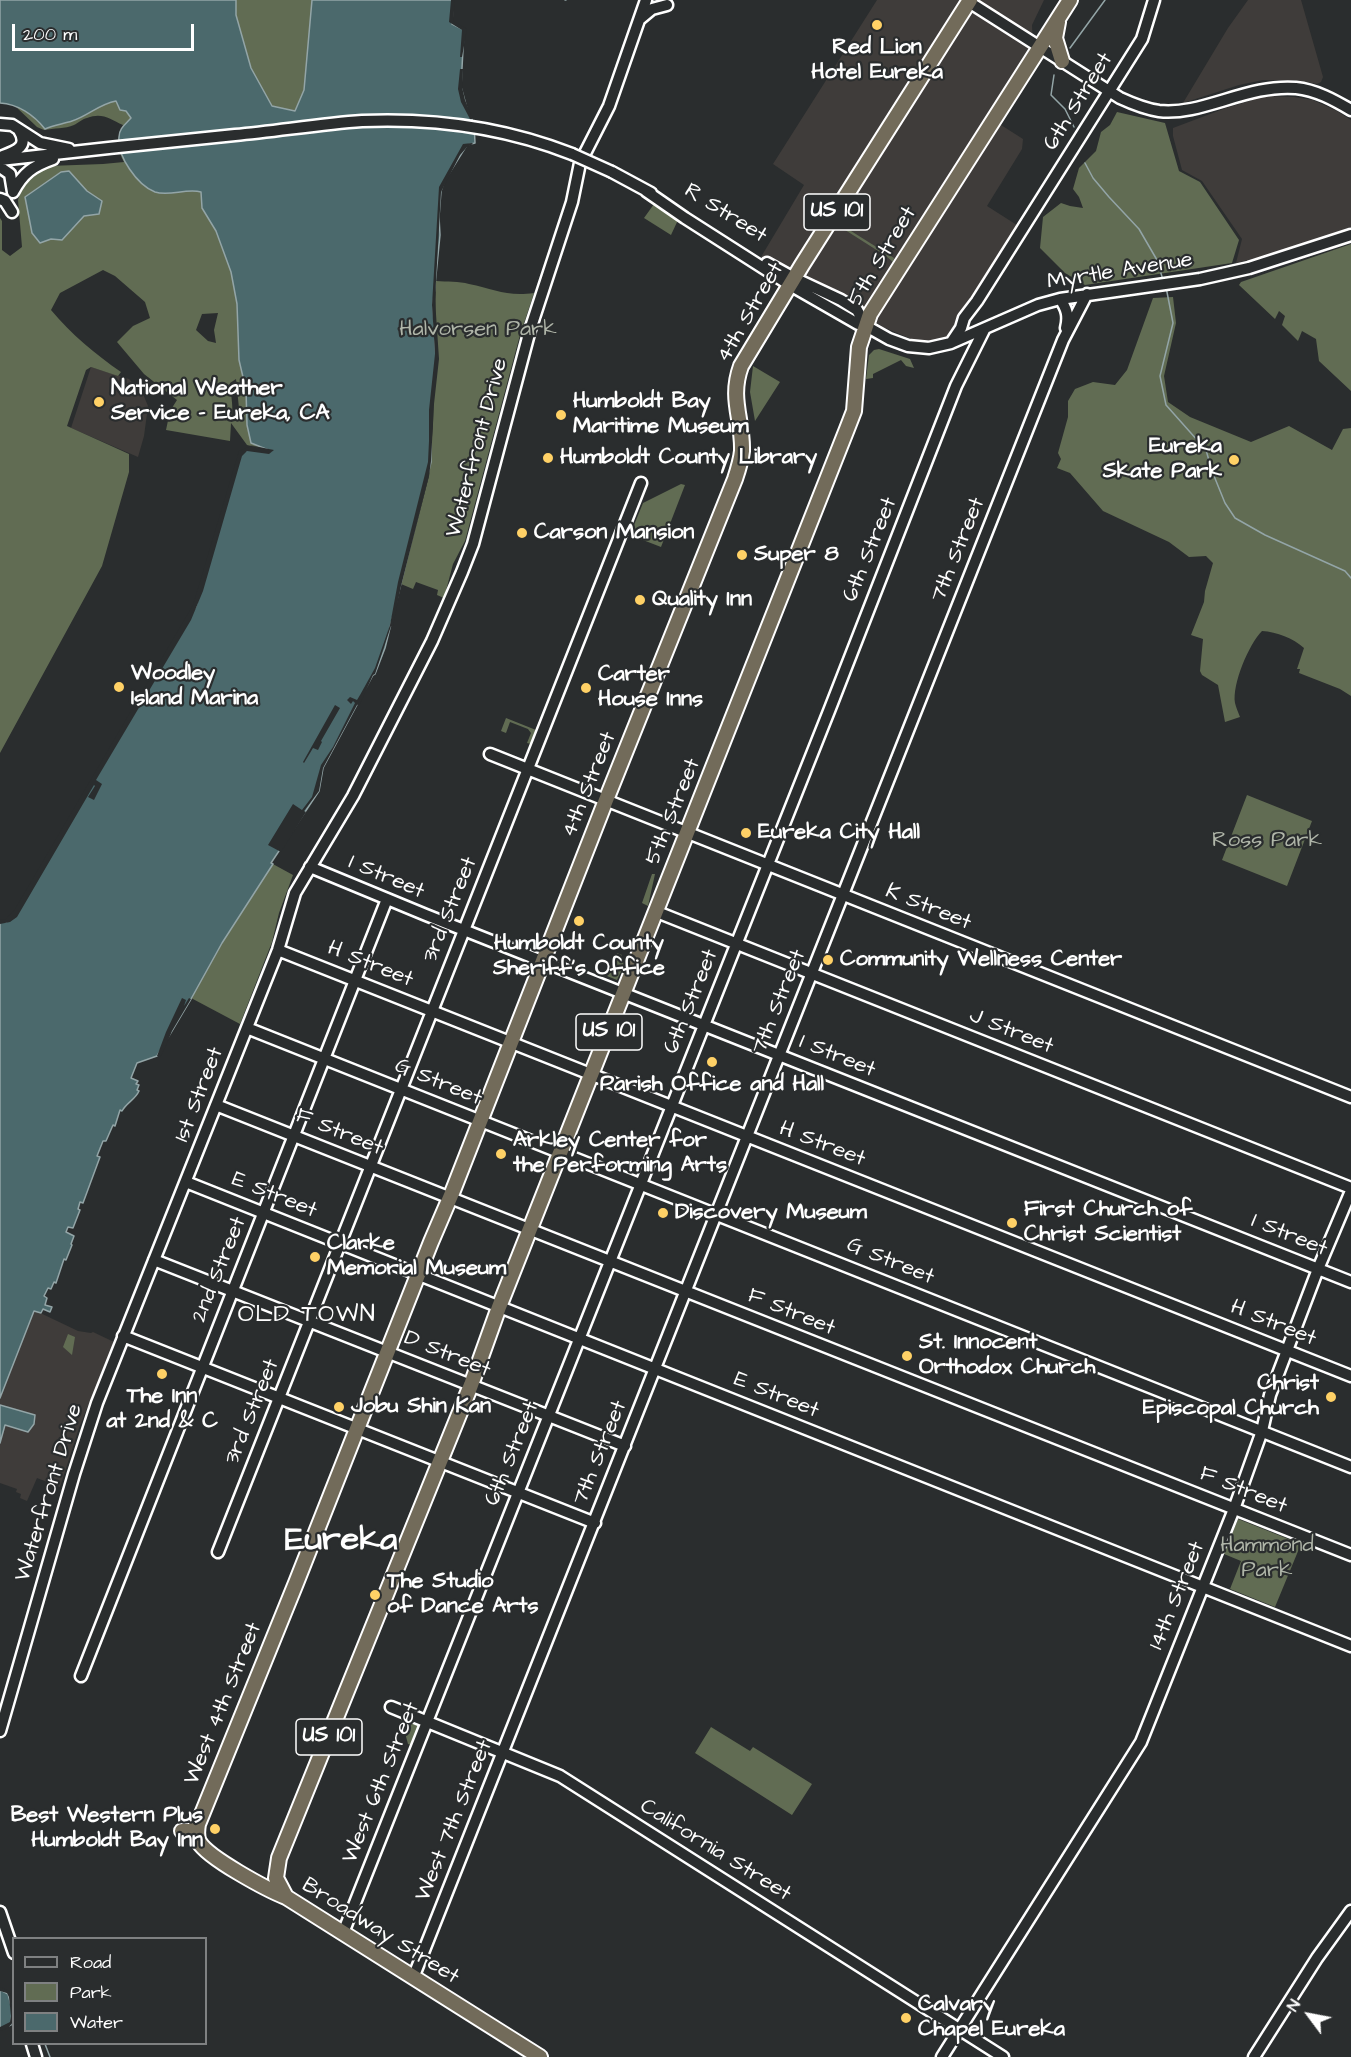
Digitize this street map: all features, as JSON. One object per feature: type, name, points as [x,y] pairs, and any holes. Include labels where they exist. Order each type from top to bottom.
[{"type":"highway","name":"US 101","points":[[1040,46],[1070,0]]},
{"type":"highway","name":"4th Street","points":[[296,1583],[739,466],[742,447],[735,394],[736,380],[748,352],[970,1]]},
{"type":"highway","points":[[1060,15],[1056,26],[1056,38],[1062,61]]},
{"type":"highway","name":"5th Street","points":[[277,1864],[471,1385],[499,1307],[854,411],[859,347],[870,314],[1040,46]]},
{"type":"highway","name":"West 4th Street","points":[[198,1841],[198,1824],[296,1583]]},
{"type":"highway","points":[[182,1831],[192,1831],[198,1824]]},
{"type":"highway","name":"Broadway Street","points":[[198,1841],[210,1853],[267,1889],[286,1896],[540,2057]]},
{"type":"highway","points":[[241,1872],[267,1877],[274,1871],[277,1864]]},
{"type":"highway","points":[[277,1864],[276,1878],[286,1896]]},
{"type":"street","name":"Waterfront Drive","points":[[310,867],[353,796],[432,641],[473,544],[531,330],[572,202],[580,163],[609,106],[646,0]]},
{"type":"street","name":"6th Street","points":[[951,344],[964,318],[1142,39],[1154,0]]},
{"type":"street","points":[[970,1],[1062,61],[1136,105],[1168,111],[1189,108],[1263,89],[1296,88],[1330,97],[1351,110]]},
{"type":"street","points":[[638,22],[651,9],[667,5]]},
{"type":"street","name":"R Street","points":[[81,151],[360,122],[419,122],[471,126],[517,136],[566,151],[664,199],[858,324],[866,326]]},
{"type":"street","points":[[0,124],[12,125],[35,141],[46,145],[81,151]]},
{"type":"street","points":[[0,158],[14,152],[22,145],[23,137],[19,130]]},
{"type":"street","points":[[0,158],[81,151]]},
{"type":"street","points":[[13,192],[23,175],[38,164],[81,151]]},
{"type":"street","points":[[0,168],[10,174],[13,192]]},
{"type":"street","points":[[0,194],[13,192]]},
{"type":"street","points":[[0,199],[5,201],[12,212]]},
{"type":"street","name":"Myrtle Avenue","points":[[866,326],[888,339],[908,346],[929,348],[951,344],[1038,305],[1060,299],[1200,279],[1249,268],[1351,235]]},
{"type":"street","points":[[1063,340],[1087,294]]},
{"type":"street","points":[[1060,299],[1067,308],[1068,320],[1063,340]]},
{"type":"street","points":[[969,312],[970,322],[984,330]]},
{"type":"street","name":"6th Street","points":[[457,1647],[962,370],[984,330]]},
{"type":"street","name":"7th Street","points":[[534,1677],[1063,340]]},
{"type":"street","points":[[951,344],[964,358],[962,370]]},
{"type":"street","name":"3rd Street","points":[[218,1552],[641,483]]},
{"type":"street","name":"K Street","points":[[490,754],[1351,1097]]},
{"type":"street","name":"I Street","points":[[310,867],[387,900],[1351,1282]]},
{"type":"street","name":"1st Street","points":[[123,1336],[278,950],[291,902],[310,867]]},
{"type":"street","name":"2nd Street","points":[[81,1676],[387,900]]},
{"type":"street","name":"J Street","points":[[657,912],[1351,1190]]},
{"type":"street","name":"H Street","points":[[278,950],[1351,1376]]},
{"type":"street","name":"G Street","points":[[247,1028],[1351,1467]]},
{"type":"street","name":"F Street","points":[[216,1105],[1351,1556]]},
{"type":"street","name":"E Street","points":[[186,1182],[1351,1646]]},
{"type":"street","name":"14th Street","points":[[942,2057],[1141,1742],[1234,1509],[1262,1431],[1270,1395],[1351,1190]]},
{"type":"street","name":"D Street","points":[[154,1260],[625,1446]]},
{"type":"street","name":"Waterfront Drive","points":[[0,1731],[74,1474],[123,1336]]},
{"type":"street","points":[[123,1336],[595,1523]]},
{"type":"street","name":"West 6th Street","points":[[343,1933],[457,1647]]},
{"type":"street","name":"West 7th Street","points":[[413,1978],[534,1677]]},
{"type":"street","name":"California Street","points":[[390,1707],[560,1776],[1003,2057]]},
{"type":"street","points":[[1254,2057],[1317,1958],[1351,1911]]},
{"type":"street","points":[[0,1912],[12,1947]]},
{"type":"shaded area","points":[[877,0],[1044,0],[1032,25],[1033,48],[990,118],[1023,139],[1022,149],[987,206],[1020,227],[950,340],[916,341],[883,327],[827,289],[789,273],[761,257],[804,185],[773,164]]},
{"type":"shaded area","points":[[1248,0],[1301,0],[1323,77],[1321,82],[1317,84],[1294,80],[1263,80],[1239,85],[1183,103],[1228,28]]},
{"type":"shaded area","points":[[1265,96],[1313,100],[1351,120],[1351,227],[1268,255],[1236,263],[1242,239],[1202,181],[1182,170],[1173,128]]},
{"type":"shaded area","points":[[91,367],[129,379],[143,394],[148,406],[144,436],[138,457],[71,428]]},
{"type":"shaded area","points":[[34,1310],[78,1331],[93,1332],[114,1342],[79,1428],[60,1487],[37,1478],[27,1501],[20,1498],[21,1494],[16,1492],[17,1489],[0,1483],[0,1443],[5,1425],[34,1424],[35,1415],[0,1405],[0,1398]]},
{"type":"green space","points":[[0,0],[323,0],[309,109],[217,178],[271,451],[247,445],[231,423],[230,441],[166,430],[170,411],[177,400],[144,374],[117,342],[133,326],[150,318],[145,302],[115,276],[103,270],[60,293],[51,310],[84,343],[121,372],[118,376],[91,367],[86,370],[67,426],[129,454],[129,472],[102,566],[0,753],[0,218],[2,221],[2,250],[10,256],[22,247],[18,200],[23,183],[38,171],[49,166],[124,162],[119,144],[123,125],[106,117],[92,116],[71,126],[44,130],[37,127],[13,104],[0,103]],"holes":[[[218,313],[214,330],[216,343],[208,341],[196,330],[202,314]],[[236,379],[240,418],[231,422],[230,383]]]},
{"type":"green space","points":[[1117,112],[1165,123],[1179,171],[1200,182],[1239,240],[1232,263],[1085,285],[1065,273],[1040,248],[1043,217],[1061,203],[1083,208],[1073,189],[1079,168],[1096,151],[1101,132],[1110,125]]},
{"type":"green space","points":[[654,204],[678,220],[671,235],[644,218]]},
{"type":"green space","points":[[843,226],[894,258],[893,262],[842,228]]},
{"type":"green space","points":[[1351,244],[1351,391],[1319,361],[1316,339],[1302,331],[1298,341],[1282,325],[1285,316],[1279,311],[1275,319],[1239,285],[1241,282]]},
{"type":"green space","name":"Halvorsen Park","points":[[436,281],[465,283],[508,293],[534,293],[520,335],[465,541],[453,564],[444,598],[437,595],[438,590],[416,582],[413,589],[401,584],[429,476],[433,424]]},
{"type":"green space","points":[[1173,297],[1176,323],[1164,376],[1168,402],[1190,417],[1251,442],[1289,426],[1332,450],[1343,429],[1351,428],[1351,696],[1340,689],[1299,673],[1300,669],[1297,669],[1304,648],[1284,636],[1262,631],[1247,654],[1236,686],[1235,703],[1240,717],[1225,722],[1218,685],[1202,675],[1200,671],[1203,639],[1191,635],[1204,602],[1213,563],[1206,556],[1189,557],[1169,542],[1103,511],[1070,473],[1057,468],[1061,459],[1058,453],[1068,417],[1068,401],[1075,389],[1093,382],[1115,385],[1127,370],[1153,298]]},
{"type":"green space","points":[[879,349],[910,359],[914,368],[906,366],[901,360],[873,374],[873,378],[866,379],[869,355]]},
{"type":"green space","points":[[753,366],[780,382],[755,421],[750,392]]},
{"type":"green space","points":[[681,484],[685,485],[661,547],[630,535],[643,503]]},
{"type":"green space","points":[[506,718],[536,730],[531,744],[527,743],[531,733],[528,729],[510,722],[506,733],[501,731]]},
{"type":"green space","name":"Ross Park","points":[[1247,795],[1312,821],[1287,886],[1222,860]]},
{"type":"green space","points":[[271,863],[293,875],[279,913],[272,942],[240,1024],[176,990]]},
{"type":"green space","points":[[652,874],[655,874],[648,906],[642,903]]},
{"type":"green space","points":[[617,953],[622,955],[620,961],[625,963],[617,980],[607,976]]},
{"type":"green space","points":[[68,1334],[75,1337],[72,1355],[63,1347]]},
{"type":"green space","name":"Hammond Park","points":[[1238,1519],[1301,1544],[1275,1607],[1230,1589],[1241,1561],[1224,1554]]},
{"type":"green space","points":[[401,1718],[419,1725],[411,1745],[408,1744]]},
{"type":"green space","points":[[711,1727],[750,1751],[753,1747],[812,1784],[792,1815],[695,1753]]},
{"type":"water","points":[[0,0],[236,0],[236,15],[251,68],[272,106],[295,111],[304,90],[312,0],[453,0],[452,24],[464,30],[461,87],[468,112],[474,123],[475,143],[467,145],[445,180],[441,191],[440,235],[433,305],[436,359],[431,414],[431,462],[385,648],[375,674],[323,768],[319,791],[222,943],[157,1056],[137,1063],[131,1078],[138,1081],[136,1084],[139,1085],[137,1090],[139,1091],[122,1111],[120,1110],[115,1126],[113,1125],[106,1141],[103,1141],[97,1156],[100,1157],[83,1203],[80,1202],[78,1209],[80,1210],[73,1228],[68,1227],[66,1232],[74,1236],[72,1245],[66,1260],[64,1259],[56,1283],[54,1282],[51,1289],[48,1288],[44,1296],[47,1298],[45,1305],[52,1307],[50,1312],[43,1309],[41,1313],[34,1311],[0,1398],[0,922],[6,922],[17,910],[196,606],[241,452],[251,449],[271,451],[251,443],[247,425],[246,390],[239,360],[237,304],[231,272],[216,231],[202,208],[201,192],[155,192],[135,177],[119,145],[120,131],[131,118],[126,111],[120,110],[116,101],[78,119],[45,129],[25,111],[0,103]]},
{"type":"water","points":[[69,171],[87,191],[102,201],[99,214],[84,216],[62,240],[51,239],[40,243],[32,233],[25,197],[61,172]]},
{"type":"water","points":[[0,1405],[35,1415],[34,1424],[28,1432],[5,1425],[0,1443]]},
{"type":"water","points":[[0,1990],[8,1994],[12,2009],[11,2025],[0,2029]]},
{"type":"pier","points":[[451,0],[455,0],[453,21],[467,29],[462,57],[460,57],[462,30],[449,22]]},
{"type":"pier","points":[[460,69],[463,69],[462,87],[465,100],[473,119],[470,119],[461,102],[458,89]]},
{"type":"pier","points":[[472,143],[460,155],[441,192],[435,299],[439,359],[431,461],[393,626],[391,626],[375,674],[323,768],[319,791],[304,811],[306,812],[281,852],[268,845],[293,804],[302,810],[312,797],[321,765],[333,747],[355,703],[353,701],[351,704],[347,700],[350,697],[357,700],[360,695],[375,668],[390,625],[398,582],[428,462],[429,410],[435,354],[432,305],[439,187],[463,144]]},
{"type":"pier","points":[[249,445],[274,450],[269,454],[247,451],[242,456],[203,591],[191,620],[96,780],[102,784],[94,800],[88,797],[94,785],[17,917],[10,922],[0,924],[0,920],[6,919],[15,909],[193,605],[239,451],[251,446],[261,449]]},
{"type":"pier","points":[[335,705],[340,708],[318,750],[313,748],[304,763],[303,762]]},
{"type":"pier","points":[[182,998],[186,1000],[184,1006],[189,998],[191,999],[160,1057],[157,1056],[166,1032]]},
{"type":"pier","points":[[0,1987],[9,1991],[11,1996],[12,2023],[0,2031],[0,2027],[10,2022],[11,2016],[9,1997],[7,1993],[0,1991]]},
{"type":"waterway","points":[[1070,48],[1105,0]]},
{"type":"waterway","points":[[1054,75],[1051,95],[1065,109],[1074,127]]},
{"type":"waterway","points":[[1085,163],[1093,178],[1139,229],[1157,260],[1163,280]]},
{"type":"waterway","points":[[1166,287],[1173,323],[1160,376],[1166,405],[1206,450],[1225,503],[1235,518],[1265,535],[1345,571],[1351,578]]},
{"type":"waterway","points":[[45,2045],[50,2057]]},
{"type":"place","name":"Red Lion Hotel Eureka","points":[[877,25]]},
{"type":"place","name":"National Weather Service - Eureka, CA","points":[[99,402]]},
{"type":"place","name":"Humboldt Bay Maritime Museum","points":[[561,415]]},
{"type":"place","name":"Humboldt County Library","points":[[548,458]]},
{"type":"place","name":"Eureka Skate Park","points":[[1234,460]]},
{"type":"place","name":"Carson Mansion","points":[[522,533]]},
{"type":"place","name":"Super 8","points":[[742,555]]},
{"type":"place","name":"Quality Inn","points":[[640,600]]},
{"type":"place","name":"Woodley Island Marina","points":[[119,687]]},
{"type":"place","name":"Carter House Inns","points":[[586,688]]},
{"type":"place","name":"Eureka City Hall","points":[[746,833]]},
{"type":"place","name":"Humboldt County Sheriff's Office","points":[[579,921]]},
{"type":"place","name":"Community Wellness Center","points":[[828,960]]},
{"type":"place","name":"Parish Office and Hall","points":[[712,1062]]},
{"type":"place","name":"Arkley Center for the Performing Arts","points":[[501,1154]]},
{"type":"place","name":"Discovery Museum","points":[[663,1213]]},
{"type":"place","name":"First Church of Christ Scientist","points":[[1012,1223]]},
{"type":"place","name":"Clarke Memorial Museum","points":[[315,1257]]},
{"type":"place","name":"St. Innocent Orthodox Church","points":[[907,1356]]},
{"type":"place","name":"The Inn at 2nd & C","points":[[162,1374]]},
{"type":"place","name":"Christ Episcopal Church","points":[[1331,1397]]},
{"type":"place","name":"Jobu Shin Kan","points":[[339,1407]]},
{"type":"place","name":"The Studio of Dance Arts","points":[[375,1595]]},
{"type":"place","name":"Best Western Plus Humboldt Bay Inn","points":[[215,1829]]},
{"type":"place","name":"Calvary Chapel Eureka","points":[[906,2018]]},
{"type":"district","name":"OLD TOWN","points":[[307,1316]]},
{"type":"district","name":"Eureka","points":[[341,1542]]}]
